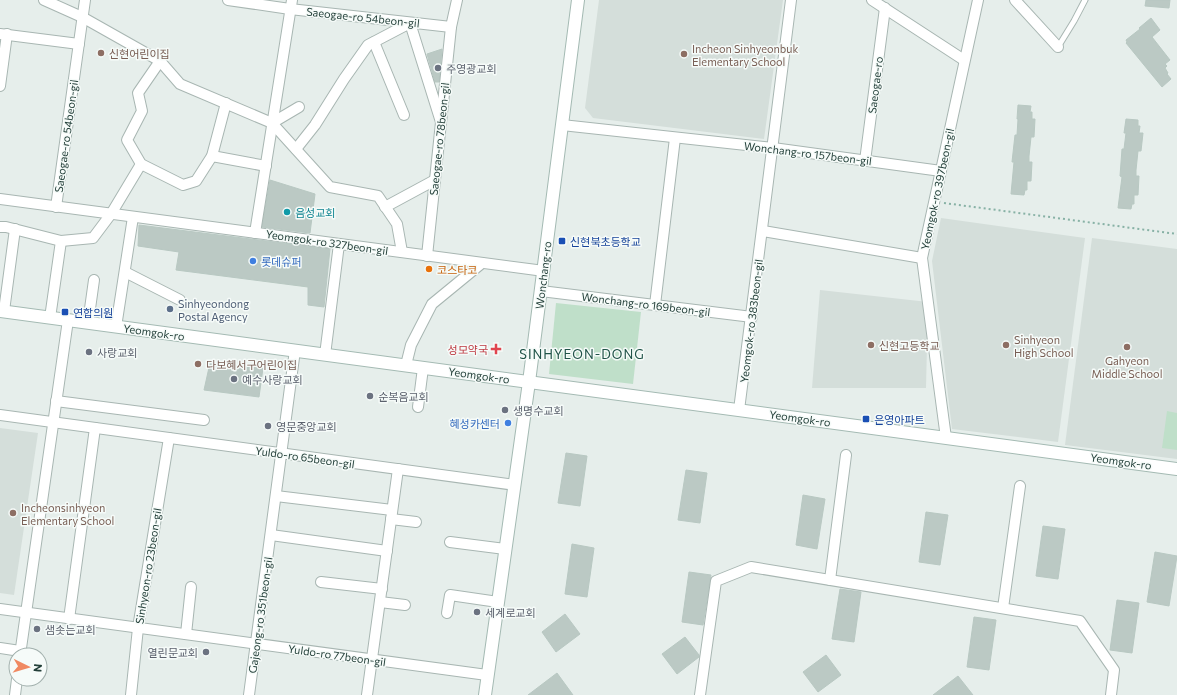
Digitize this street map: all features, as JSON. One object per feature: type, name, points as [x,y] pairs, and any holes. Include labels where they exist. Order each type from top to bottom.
[{"type":"main road","name":"Wonchang-ro","points":[[484,695],[529,382],[578,0]]},
{"type":"main road","name":"Yeomgok-ro","points":[[2,311],[1177,469]]},
{"type":"street","points":[[44,0],[82,17],[160,61],[180,84],[272,123],[330,187],[378,196],[396,224],[402,252]]},
{"type":"street","name":"Saeogae-ro 54beon-gil","points":[[56,207],[85,0]]},
{"type":"street","name":"Saeogae-ro 54beon-gil","points":[[228,0],[291,4],[410,23],[451,27]]},
{"type":"street","name":"Saeogae-ro 78beon-gil","points":[[427,256],[451,27],[457,0]]},
{"type":"street","name":"Yeomgok-ro 383beon-gil","points":[[739,410],[791,0]]},
{"type":"street","points":[[872,0],[964,60]]},
{"type":"street","name":"Yeomgok-ro 397beon-gil","points":[[946,438],[922,258],[978,0]]},
{"type":"street","points":[[1015,0],[1058,47]]},
{"type":"street","points":[[255,233],[291,4]]},
{"type":"street","name":"Saeogae-ro","points":[[865,161],[885,8]]},
{"type":"street","points":[[296,149],[315,125],[344,79],[368,45],[410,23],[441,122]]},
{"type":"street","points":[[0,86],[4,34],[79,44]]},
{"type":"street","points":[[374,42],[404,115]]},
{"type":"street","points":[[160,61],[138,93],[142,112],[127,140],[140,164],[183,185],[196,181],[212,156],[226,103]]},
{"type":"street","points":[[272,123],[299,107]]},
{"type":"street","name":"Wonchang-ro 157beon-gil","points":[[562,125],[773,148],[941,171]]},
{"type":"street","points":[[655,305],[675,138]]},
{"type":"street","points":[[212,156],[266,166]]},
{"type":"street","points":[[0,227],[15,229],[60,241],[93,238],[110,214],[140,164]]},
{"type":"street","points":[[385,207],[435,180]]},
{"type":"street","name":"Yeomgok-ro 327beon-gil","points":[[0,199],[544,271]]},
{"type":"street","name":"Yeomgok-ro","points":[[116,326],[133,217]]},
{"type":"street","name":"Yeomgok-ro","points":[[2,311],[15,229]]},
{"type":"street","points":[[762,231],[922,258]]},
{"type":"street","points":[[50,318],[60,241]]},
{"type":"street","points":[[325,355],[339,244]]},
{"type":"street","points":[[406,365],[411,346],[432,304],[482,263]]},
{"type":"street","points":[[125,272],[180,300]]},
{"type":"street","points":[[88,323],[94,280]]},
{"type":"street","name":"Wonchang-ro 169beon-gil","points":[[541,290],[752,317]]},
{"type":"street","points":[[21,647],[68,320]]},
{"type":"street","name":"Gajeong-ro 351beon-gil","points":[[249,695],[295,350]]},
{"type":"street","points":[[418,407],[423,368]]},
{"type":"street","points":[[56,401],[204,420]]},
{"type":"street","name":"Yuldo-ro 65beon-gil","points":[[0,415],[515,485]]},
{"type":"street","points":[[69,618],[95,428]]},
{"type":"street","name":"Sinhyeon-ro 23beon-gil","points":[[131,695],[138,628],[169,438]]},
{"type":"street","points":[[830,580],[846,455]]},
{"type":"street","points":[[367,695],[398,469]]},
{"type":"street","points":[[1003,608],[1020,486]]},
{"type":"street","points":[[276,496],[392,515],[416,522]]},
{"type":"street","points":[[271,534],[387,551]]},
{"type":"street","points":[[450,542],[505,549]]},
{"type":"street","points":[[700,695],[716,581],[751,567],[1080,621],[1114,670],[1111,695]]},
{"type":"street","points":[[321,582],[382,589]]},
{"type":"street","points":[[186,634],[191,587]]},
{"type":"street","points":[[447,613],[450,595],[498,602]]},
{"type":"street","points":[[380,602],[405,605]]},
{"type":"street","name":"Yuldo-ro 77beon-gil","points":[[0,609],[487,675]]},
{"type":"lane","points":[[1058,47],[1085,0]]},
{"type":"path","points":[[943,203],[1177,234]]},
{"type":"shaded area","name":"Incheon Sinhyeonbuk Elementary School","points":[[599,0],[783,0],[764,139],[593,118],[585,108]]},
{"type":"shaded area","name":"Sinhyeon High School","points":[[941,218],[1085,238],[1058,442],[952,429],[932,261]]},
{"type":"shaded area","name":"Gahyeon Middle School","points":[[1092,238],[1177,249],[1177,459],[1065,445]]},
{"type":"shaded area","name":"신현고등학교","points":[[820,290],[928,302],[926,388],[812,388]]},
{"type":"shaded area","name":"Incheonsinhyeon Elementary School","points":[[0,428],[38,433],[14,595],[0,593]]},
{"type":"green space","points":[[556,303],[641,312],[633,384],[549,374]]},
{"type":"green space","points":[[1167,411],[1177,413],[1177,450],[1162,448]]},
{"type":"building","points":[[1146,0],[1170,0],[1169,8],[1145,6]]},
{"type":"building","points":[[1151,18],[1160,30],[1152,37],[1170,60],[1165,64],[1167,66],[1165,68],[1171,79],[1162,87],[1126,43],[1126,40]]},
{"type":"building","name":"주영광교회","points":[[442,49],[439,82],[435,82],[427,54]]},
{"type":"building","points":[[1018,105],[1031,106],[1030,112],[1032,112],[1032,119],[1035,119],[1034,137],[1031,137],[1029,156],[1029,162],[1032,162],[1031,181],[1027,181],[1027,190],[1025,190],[1024,195],[1011,194],[1014,162],[1012,162],[1015,135],[1017,135]]},
{"type":"building","points":[[1126,119],[1138,120],[1138,126],[1140,126],[1139,133],[1143,133],[1141,151],[1138,151],[1136,170],[1136,176],[1139,176],[1138,195],[1134,195],[1134,204],[1132,204],[1131,209],[1118,208],[1122,177],[1120,176],[1122,149],[1124,149]]},
{"type":"building","name":"음성교회","points":[[270,180],[315,194],[310,233],[262,227]]},
{"type":"building","name":"롯데슈퍼","points":[[139,225],[330,249],[324,307],[308,305],[308,287],[176,270],[179,252],[138,246]]},
{"type":"building","name":"예수사랑교회","points":[[210,363],[263,368],[259,397],[204,390]]},
{"type":"building","points":[[566,453],[587,456],[580,506],[558,503]]},
{"type":"building","points":[[686,470],[707,473],[700,523],[678,520]]},
{"type":"building","points":[[803,495],[825,499],[817,549],[796,545]]},
{"type":"building","points":[[926,512],[948,515],[940,565],[919,562]]},
{"type":"building","points":[[1043,526],[1065,529],[1058,579],[1036,576]]},
{"type":"building","points":[[572,544],[594,548],[587,597],[565,594]]},
{"type":"building","points":[[1155,552],[1177,556],[1169,606],[1147,602]]},
{"type":"building","points":[[689,572],[711,575],[703,625],[682,622]]},
{"type":"building","points":[[840,589],[861,592],[854,642],[832,639]]},
{"type":"building","points":[[1117,600],[1139,603],[1132,653],[1110,650]]},
{"type":"building","points":[[565,614],[580,634],[556,652],[542,632]]},
{"type":"building","points":[[974,617],[996,620],[989,670],[967,667]]},
{"type":"building","points":[[685,637],[699,657],[677,674],[662,654]]},
{"type":"building","points":[[826,655],[841,675],[818,692],[803,672]]},
{"type":"building","points":[[557,673],[573,695],[528,695]]},
{"type":"building","points":[[958,676],[973,695],[933,695]]},
{"type":"place","name":"신현어린이집","points":[[101,53]]},
{"type":"place","name":"Incheon Sinhyeonbuk Elementary School","points":[[684,54]]},
{"type":"place","name":"주영광교회","points":[[438,68]]},
{"type":"place","name":"음성교회","points":[[287,212]]},
{"type":"place","name":"신현북초등학교","points":[[562,241]]},
{"type":"place","name":"롯데슈퍼","points":[[253,261]]},
{"type":"place","name":"코스타코","points":[[429,269]]},
{"type":"place","name":"Sinhyeondong Postal Agency","points":[[170,309]]},
{"type":"place","name":"연합의원","points":[[65,312]]},
{"type":"place","name":"신현고등학교","points":[[871,345]]},
{"type":"place","name":"Sinhyeon High School","points":[[1006,345]]},
{"type":"place","name":"Gahyeon Middle School","points":[[1127,347]]},
{"type":"place","name":"성모약국","points":[[496,349]]},
{"type":"place","name":"사랑교회","points":[[89,352]]},
{"type":"place","name":"다보혜서구어린이집","points":[[198,364]]},
{"type":"place","name":"예수사랑교회","points":[[234,379]]},
{"type":"place","name":"순복음교회","points":[[370,396]]},
{"type":"place","name":"생명수교회","points":[[505,410]]},
{"type":"place","name":"은영아파트","points":[[866,419]]},
{"type":"place","name":"혜성카센터","points":[[508,423]]},
{"type":"place","name":"영문중앙교회","points":[[268,426]]},
{"type":"place","name":"Incheonsinhyeon Elementary School","points":[[13,513]]},
{"type":"place","name":"세계로교회","points":[[477,612]]},
{"type":"place","name":"샘솟는교회","points":[[37,629]]},
{"type":"place","name":"열린문교회","points":[[206,652]]},
{"type":"district","name":"SINHYEON-DONG","points":[[582,354]]}]
